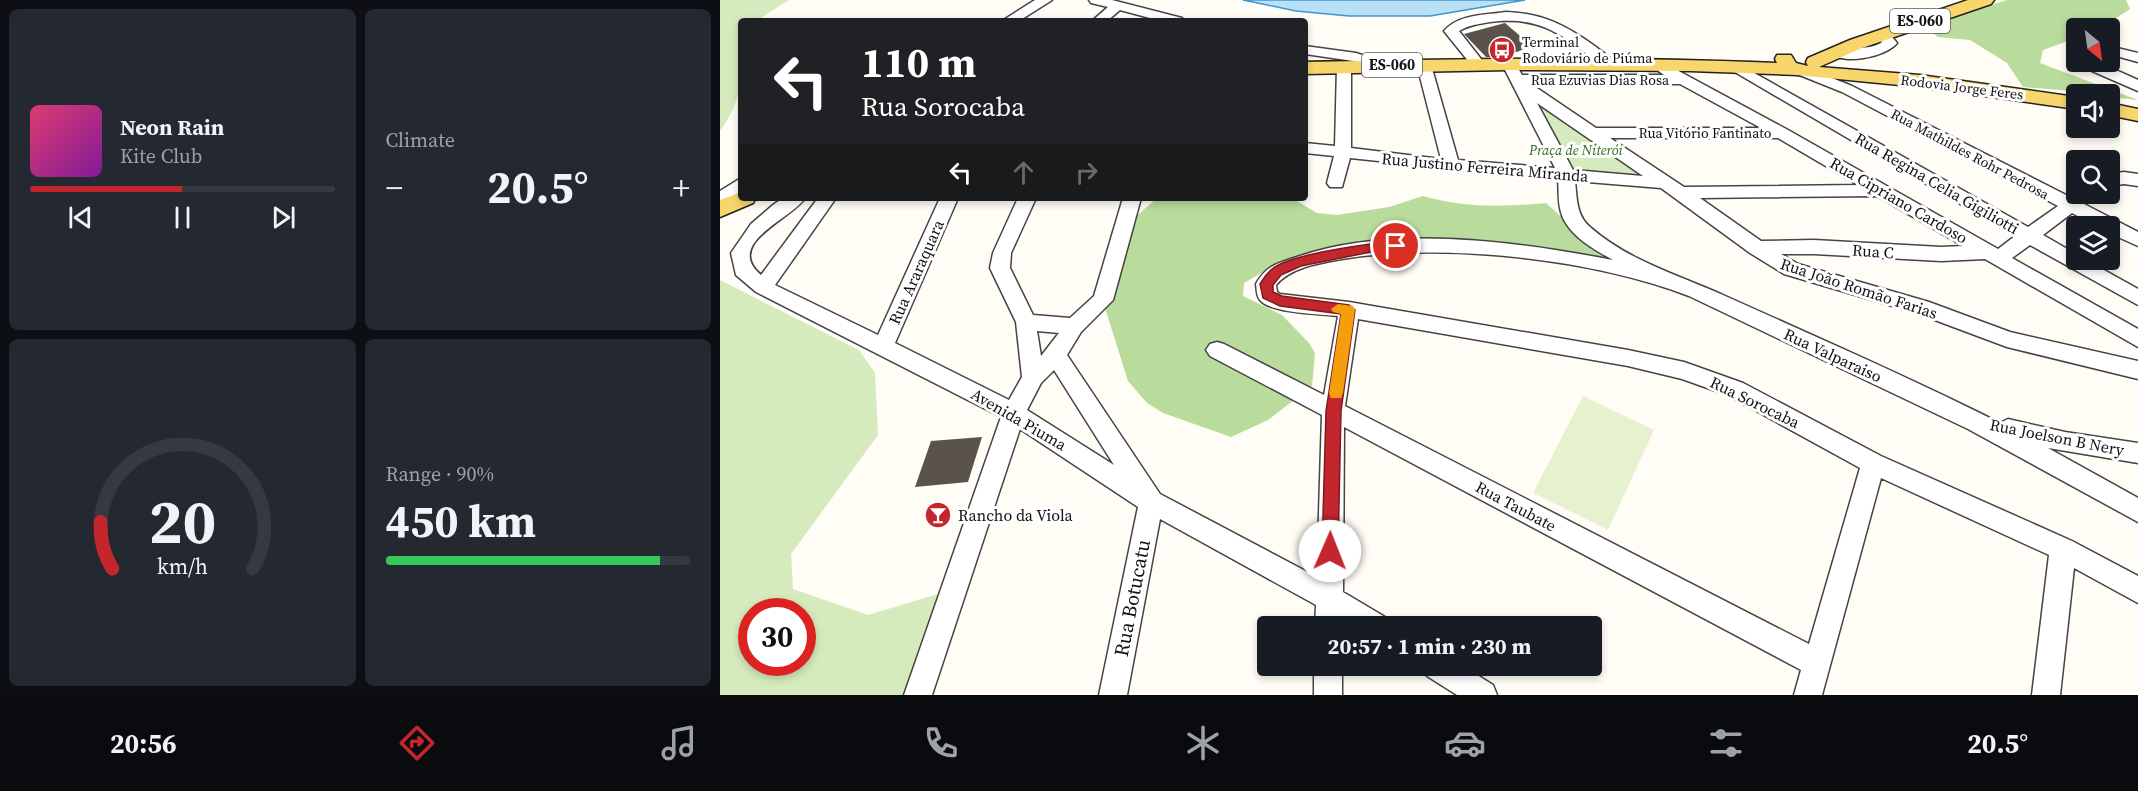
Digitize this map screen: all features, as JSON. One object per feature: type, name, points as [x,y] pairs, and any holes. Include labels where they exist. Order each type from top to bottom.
[{"type":"main road","name":"ES-060","points":[[1687,72],[1803,64],[1985,0]]},
{"type":"main road","name":"ES-060","points":[[1308,68],[1478,64],[1516,76],[1610,65],[1657,65],[1687,72],[1803,64],[1856,44]]},
{"type":"main road","name":"Rodovia Jorge Feres","points":[[1803,64],[1847,74],[2066,102]]},
{"type":"main road","points":[[2120,111],[2138,115]]},
{"type":"main road","points":[[720,209],[738,201]]},
{"type":"street","points":[[1014,18],[1045,0]]},
{"type":"street","points":[[1096,0],[1165,18]]},
{"type":"street","points":[[1103,18],[1117,6]]},
{"type":"street","points":[[1478,64],[1451,31],[1457,25],[1497,16],[1525,15],[1548,21],[1610,65]]},
{"type":"street","points":[[1836,52],[1866,53],[1881,50],[1890,43],[1883,35]]},
{"type":"street","points":[[1308,50],[1356,57],[1378,65]]},
{"type":"street","points":[[2120,53],[2138,58]]},
{"type":"street","name":"Rua Mathildes Rohr Pedrosa","points":[[1803,64],[2069,206],[2138,240]]},
{"type":"street","points":[[1424,65],[1451,165]]},
{"type":"street","points":[[1336,183],[1343,153],[1344,67]]},
{"type":"street","name":"Rua Regina Celia Gigiliotti","points":[[1735,68],[2138,298]]},
{"type":"street","name":"Rua Ezuvias Dias Rosa","points":[[1516,76],[1687,72]]},
{"type":"street","name":"Rua Cipriano Cardoso","points":[[1687,72],[1782,133],[1995,254],[2138,339]]},
{"type":"street","points":[[2106,72],[2138,86]]},
{"type":"street","points":[[1516,76],[1566,173]]},
{"type":"street","name":"Rua João Romão Farias","points":[[1516,76],[1592,133],[1757,248],[1791,269],[1922,306],[2007,339],[2138,370]]},
{"type":"street","name":"Rua Vitório Fantinato","points":[[1592,133],[1782,133]]},
{"type":"street","name":"Rua Justino Ferreira Miranda","points":[[1308,148],[1451,165],[1566,173],[1673,188],[1879,190]]},
{"type":"street","name":"Rua Valparaiso","points":[[1566,173],[1569,212],[1581,230],[1600,245],[1657,276],[1696,291],[1975,420],[2078,474],[2138,511]]},
{"type":"street","points":[[2120,179],[2138,180]]},
{"type":"street","points":[[720,200],[738,186]]},
{"type":"street","name":"Avenida Piuma","points":[[791,201],[754,229],[740,253],[743,270],[763,287],[1014,413],[1151,502],[1329,598],[1358,616]]},
{"type":"street","points":[[763,287],[825,201]]},
{"type":"street","name":"Rua Araraquara","points":[[884,346],[948,201]]},
{"type":"street","points":[[1026,201],[1002,253],[1000,268],[1026,322],[1033,377]]},
{"type":"street","points":[[918,695],[1014,413],[1033,377],[1056,355],[1074,326],[1103,300],[1131,201]]},
{"type":"street","points":[[1995,254],[2030,236],[2072,204]]},
{"type":"street","name":"Rua Sorocaba","points":[[1657,276],[1558,256],[1498,250],[1417,246],[1376,247],[1317,257],[1277,271],[1266,284],[1266,290],[1270,298],[1305,305],[1349,310],[1628,358],[1684,370],[1735,389],[1873,463],[2063,549],[2138,590]]},
{"type":"street","name":"Rua C","points":[[1757,248],[1814,247],[1941,254],[1995,254]]},
{"type":"street","points":[[1329,616],[1333,411],[1349,310]]},
{"type":"street","points":[[1026,322],[1074,326]]},
{"type":"street","name":"Rua Taubate","points":[[1217,350],[1815,662]]},
{"type":"street","points":[[1056,355],[1151,502]]},
{"type":"street","name":"Rua Joelson B Nery","points":[[1975,420],[2065,442],[2138,453]]},
{"type":"street","points":[[1808,695],[1815,662],[1873,463]]},
{"type":"street","name":"Rua Botucatu","points":[[1113,695],[1151,502]]},
{"type":"street","points":[[2046,695],[2063,549]]},
{"type":"street","points":[[1328,676],[1328,695]]},
{"type":"street","points":[[1453,676],[1483,695]]},
{"type":"green space","points":[[720,0],[789,0],[761,18],[738,18],[738,94],[729,117],[720,131]]},
{"type":"green space","points":[[2007,0],[2126,0],[2130,9],[2116,18],[2066,18],[2066,42],[2043,50],[2040,63],[2096,84],[2066,84],[2066,90],[2023,87],[2007,63],[1970,40],[1938,37],[1923,26]]},
{"type":"green space","name":"Praça de Niterói","points":[[1514,82],[1663,182],[1562,171]]},
{"type":"green space","points":[[2120,93],[2138,100],[2120,98]]},
{"type":"green space","points":[[1423,196],[1454,203],[1484,206],[1546,203],[1584,237],[1626,260],[1592,263],[1406,247],[1314,251],[1279,263],[1244,283],[1243,296],[1282,315],[1309,343],[1315,353],[1312,386],[1268,420],[1231,437],[1163,413],[1147,403],[1128,381],[1105,308],[1133,219],[1154,201],[1297,201],[1317,213],[1337,215],[1389,207]]},
{"type":"green space","points":[[720,280],[859,350],[875,373],[878,435],[791,554],[793,589],[868,615],[955,589],[922,695],[720,695]]},
{"type":"green space","points":[[1583,396],[1654,430],[1608,530],[1533,493]]},
{"type":"water","points":[[1243,0],[1525,0],[1430,16],[1349,16],[1296,11]]},
{"type":"building","name":"Terminal Rodoviário de Piúma","points":[[1505,23],[1533,47],[1500,57],[1486,57],[1464,34]]},
{"type":"building","points":[[982,437],[968,482],[915,487],[931,441]]},
{"type":"slow traffic","points":[[1336,393],[1349,310],[1338,309]]},
{"type":"place","name":"Terminal Rodoviário de Piúma","points":[[1502,50]]},
{"type":"place","name":"Rancho da Viola","points":[[938,515]]},
{"type":"route","points":[[1330,551],[1333,411],[1349,310],[1270,298],[1266,284],[1277,271],[1299,262],[1376,247],[1396,246]]}]
